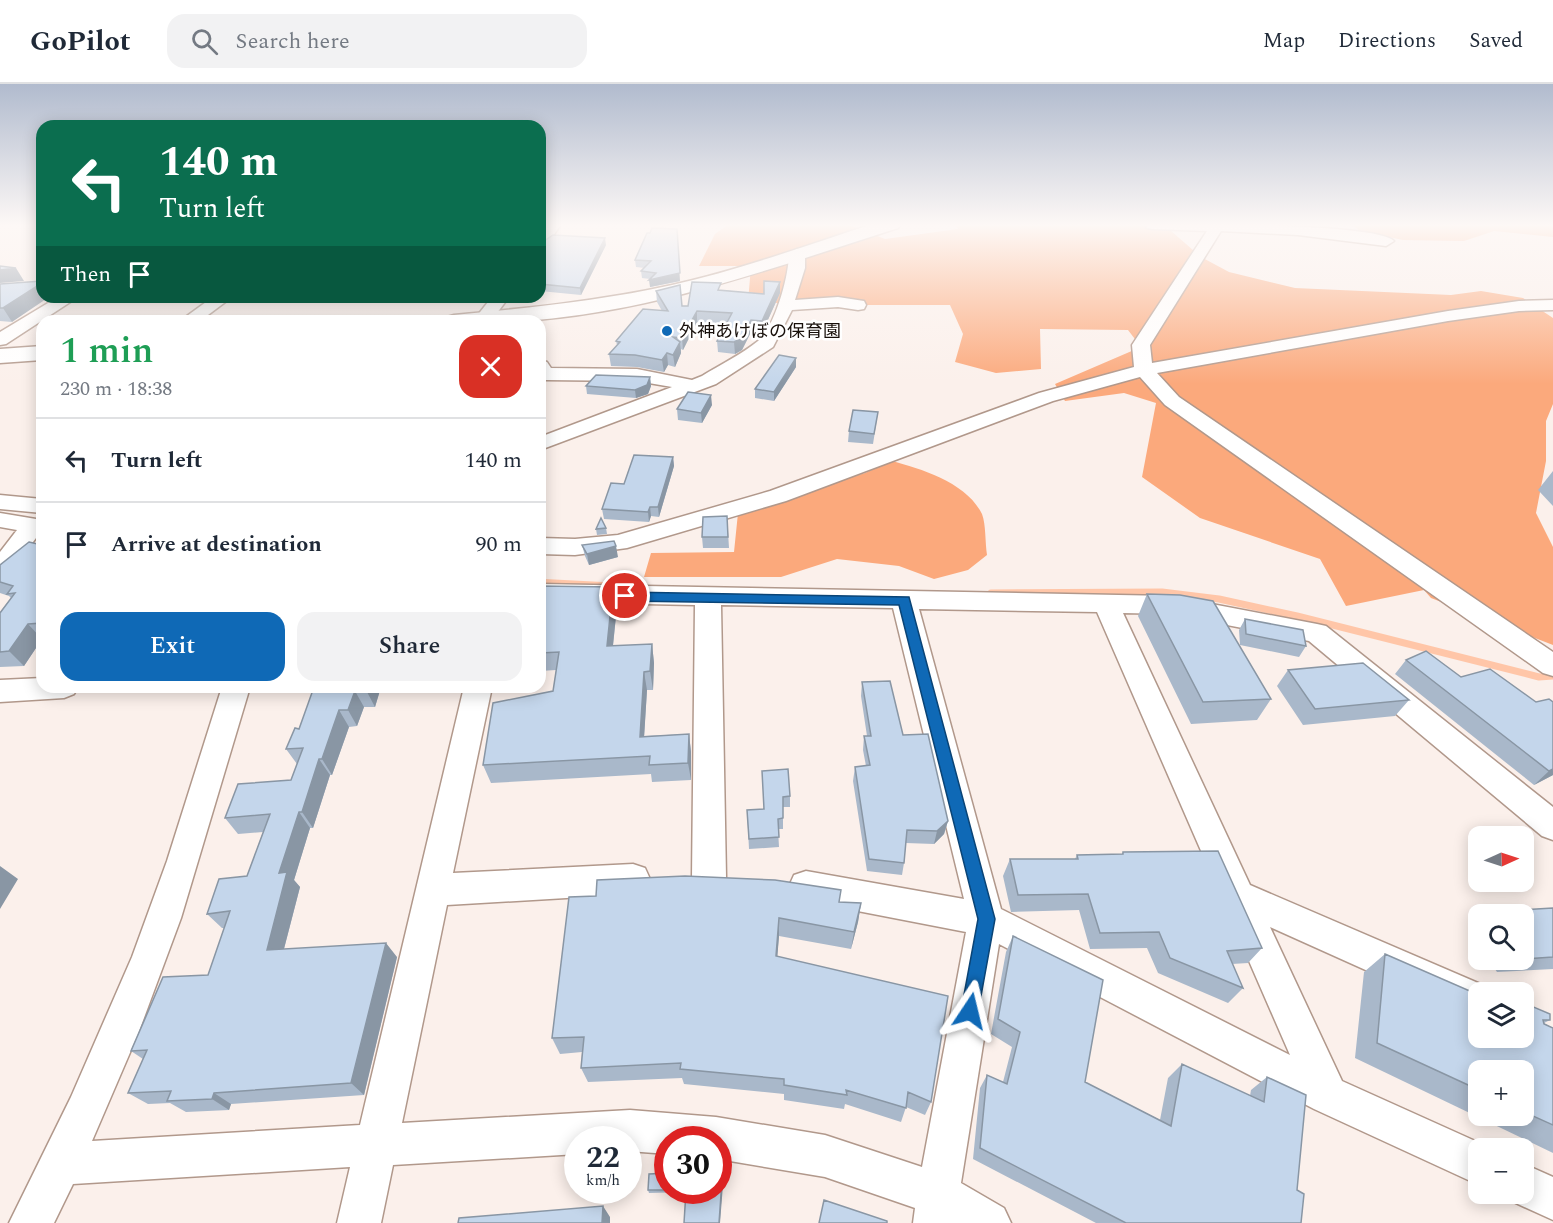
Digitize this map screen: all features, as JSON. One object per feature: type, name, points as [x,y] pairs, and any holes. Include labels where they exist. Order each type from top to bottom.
[{"type":"main road","points":[[524,315],[654,295],[722,277]]},
{"type":"main road","points":[[0,356],[36,353]]},
{"type":"street","points":[[546,442],[695,386],[734,366],[766,343],[781,319],[794,277]]},
{"type":"street","points":[[1184,277],[1141,345],[1144,370],[1172,401],[1547,656]]},
{"type":"street","points":[[784,306],[838,302],[858,305]]},
{"type":"street","points":[[41,315],[60,303]]},
{"type":"street","points":[[198,315],[215,303]]},
{"type":"street","points":[[487,315],[496,303]]},
{"type":"street","points":[[546,546],[575,547],[619,543],[778,496],[1046,397],[1144,370],[1448,316],[1519,306],[1553,305]]},
{"type":"street","points":[[0,340],[36,318]]},
{"type":"street","points":[[546,374],[637,375],[695,386]]},
{"type":"street","points":[[0,502],[36,519]]},
{"type":"street","points":[[0,520],[36,520]]},
{"type":"street","points":[[0,568],[36,524]]},
{"type":"street","points":[[546,593],[1170,604],[1317,633],[1553,826]]},
{"type":"street","points":[[708,597],[714,878]]},
{"type":"street","points":[[904,601],[986,919],[937,1209]]},
{"type":"street","points":[[1106,604],[1328,1095]]},
{"type":"street","points":[[0,691],[36,689]]},
{"type":"street","points":[[31,1223],[62,1164],[124,1020],[164,916],[234,693]]},
{"type":"street","points":[[359,1223],[477,693]]},
{"type":"street","points":[[432,890],[714,878],[889,899],[986,919],[1328,1095],[1468,1159]]},
{"type":"street","points":[[1238,896],[1468,997]]},
{"type":"street","points":[[62,1164],[630,1130],[716,1138],[825,1156],[937,1209],[989,1223]]},
{"type":"street","points":[[1534,1189],[1553,1198]]},
{"type":"shaded area","points":[[750,277],[1250,277],[1295,288],[1451,295],[1481,291],[1523,298],[1553,318],[1553,404],[1546,421],[1546,461],[1536,513],[1553,547],[1553,645],[1431,598],[1424,590],[1346,606],[1320,559],[1200,518],[1142,477],[1156,403],[1124,393],[1065,401],[1055,384],[1141,347],[1128,330],[1040,329],[1041,369],[996,373],[955,362],[963,334],[950,305],[748,302]]},
{"type":"shaded area","points":[[892,461],[930,473],[966,494],[982,514],[987,555],[968,570],[934,579],[899,566],[837,559],[781,577],[644,577],[651,553],[734,552],[738,513],[865,473]]},
{"type":"building","points":[[546,277],[585,277],[580,288],[546,285]]},
{"type":"building","points":[[36,281],[36,287],[0,308],[0,284]]},
{"type":"building","points":[[764,281],[780,282],[762,321],[751,320],[742,338],[734,342],[717,341],[732,313],[697,311],[682,338],[673,337],[680,342],[673,355],[667,353],[662,360],[635,355],[609,354],[620,342],[616,341],[643,309],[668,311],[656,291],[680,285],[682,306],[688,306],[692,282],[721,283],[718,290],[764,294]]},
{"type":"building","points":[[779,355],[796,358],[774,392],[755,389]]},
{"type":"building","points":[[596,375],[650,377],[647,385],[635,390],[586,386]]},
{"type":"building","points":[[688,392],[711,395],[701,413],[677,409]]},
{"type":"building","points":[[853,410],[878,412],[874,434],[849,431]]},
{"type":"building","points":[[634,455],[673,457],[658,507],[650,507],[648,512],[602,509],[611,483],[624,484]]},
{"type":"building","points":[[727,516],[728,537],[702,537],[703,517]]},
{"type":"building","points":[[601,518],[606,528],[596,529]]},
{"type":"building","points":[[614,541],[616,546],[587,554],[582,545]]},
{"type":"building","points":[[29,542],[36,544],[36,623],[28,624],[9,651],[0,652],[0,613],[15,593],[7,594],[13,586],[0,582],[0,565]]},
{"type":"building","points":[[546,586],[613,587],[607,646],[652,644],[650,671],[644,672],[640,737],[689,734],[688,763],[649,765],[650,756],[483,765],[493,703],[553,691],[559,652],[546,653]]},
{"type":"building","points":[[1147,594],[1180,595],[1213,601],[1271,699],[1203,702]]},
{"type":"building","points":[[1245,619],[1303,630],[1306,646],[1246,634]]},
{"type":"building","points":[[1426,651],[1461,677],[1490,669],[1536,702],[1549,699],[1553,702],[1553,769],[1549,771],[1406,660]]},
{"type":"building","points":[[1363,663],[1409,700],[1315,709],[1288,670]]},
{"type":"building","points":[[890,681],[903,735],[928,734],[948,821],[937,831],[907,830],[904,863],[869,859],[855,767],[870,765],[864,736],[871,736],[862,682]]},
{"type":"building","points":[[312,693],[354,693],[348,710],[339,710],[322,759],[319,759],[302,812],[299,812],[279,873],[287,872],[267,950],[386,943],[351,1083],[214,1093],[212,1099],[167,1101],[171,1091],[128,1093],[147,1050],[131,1051],[163,977],[208,975],[230,911],[207,914],[219,879],[247,876],[270,814],[225,818],[238,784],[291,780],[303,748],[286,749],[295,728],[299,729]]},
{"type":"building","points":[[788,769],[790,796],[783,797],[783,818],[778,819],[779,837],[749,839],[747,810],[764,809],[762,771]]},
{"type":"building","points":[[1218,851],[1262,948],[1227,951],[1243,988],[1170,958],[1159,932],[1100,933],[1088,894],[1018,895],[1010,859],[1078,859],[1077,855],[1123,854],[1123,852]]},
{"type":"building","points":[[685,876],[775,880],[841,890],[839,902],[861,903],[854,932],[779,918],[776,956],[948,996],[931,1102],[908,1092],[906,1108],[846,1090],[847,1095],[784,1085],[784,1079],[680,1069],[681,1063],[581,1068],[584,1037],[552,1038],[569,897],[596,896],[597,880]]},
{"type":"building","points":[[1553,908],[1553,957],[1534,958],[1534,909]]},
{"type":"building","points":[[1013,936],[1103,980],[1085,1082],[1171,1126],[1182,1064],[1264,1102],[1267,1077],[1306,1095],[1297,1190],[1304,1194],[1301,1223],[1126,1223],[980,1148],[987,1075],[1007,1084],[1020,1032],[998,1019]]},
{"type":"building","points":[[1385,954],[1468,990],[1468,1048],[1534,1048],[1534,1007],[1550,1014],[1550,1020],[1543,1020],[1544,1024],[1553,1028],[1553,1125],[1534,1116],[1534,1060],[1468,1060],[1468,1085],[1377,1043]]},
{"type":"building","points":[[649,1174],[654,1174],[654,1190],[648,1190]]},
{"type":"building","points":[[824,1200],[887,1221],[887,1223],[819,1223]]},
{"type":"building","points":[[685,1204],[720,1204],[719,1223],[684,1223]]},
{"type":"building","points":[[603,1206],[602,1223],[458,1223],[459,1218]]},
{"type":"waterway","points":[[546,581],[636,586]]},
{"type":"waterway","points":[[991,593],[1162,592],[1219,599],[1297,616],[1539,677],[1553,676]]},
{"type":"place","name":"外神あけぼの保育園","points":[[667,331]]},
{"type":"route","points":[[625,596],[904,601],[986,919],[970,1011]]}]
